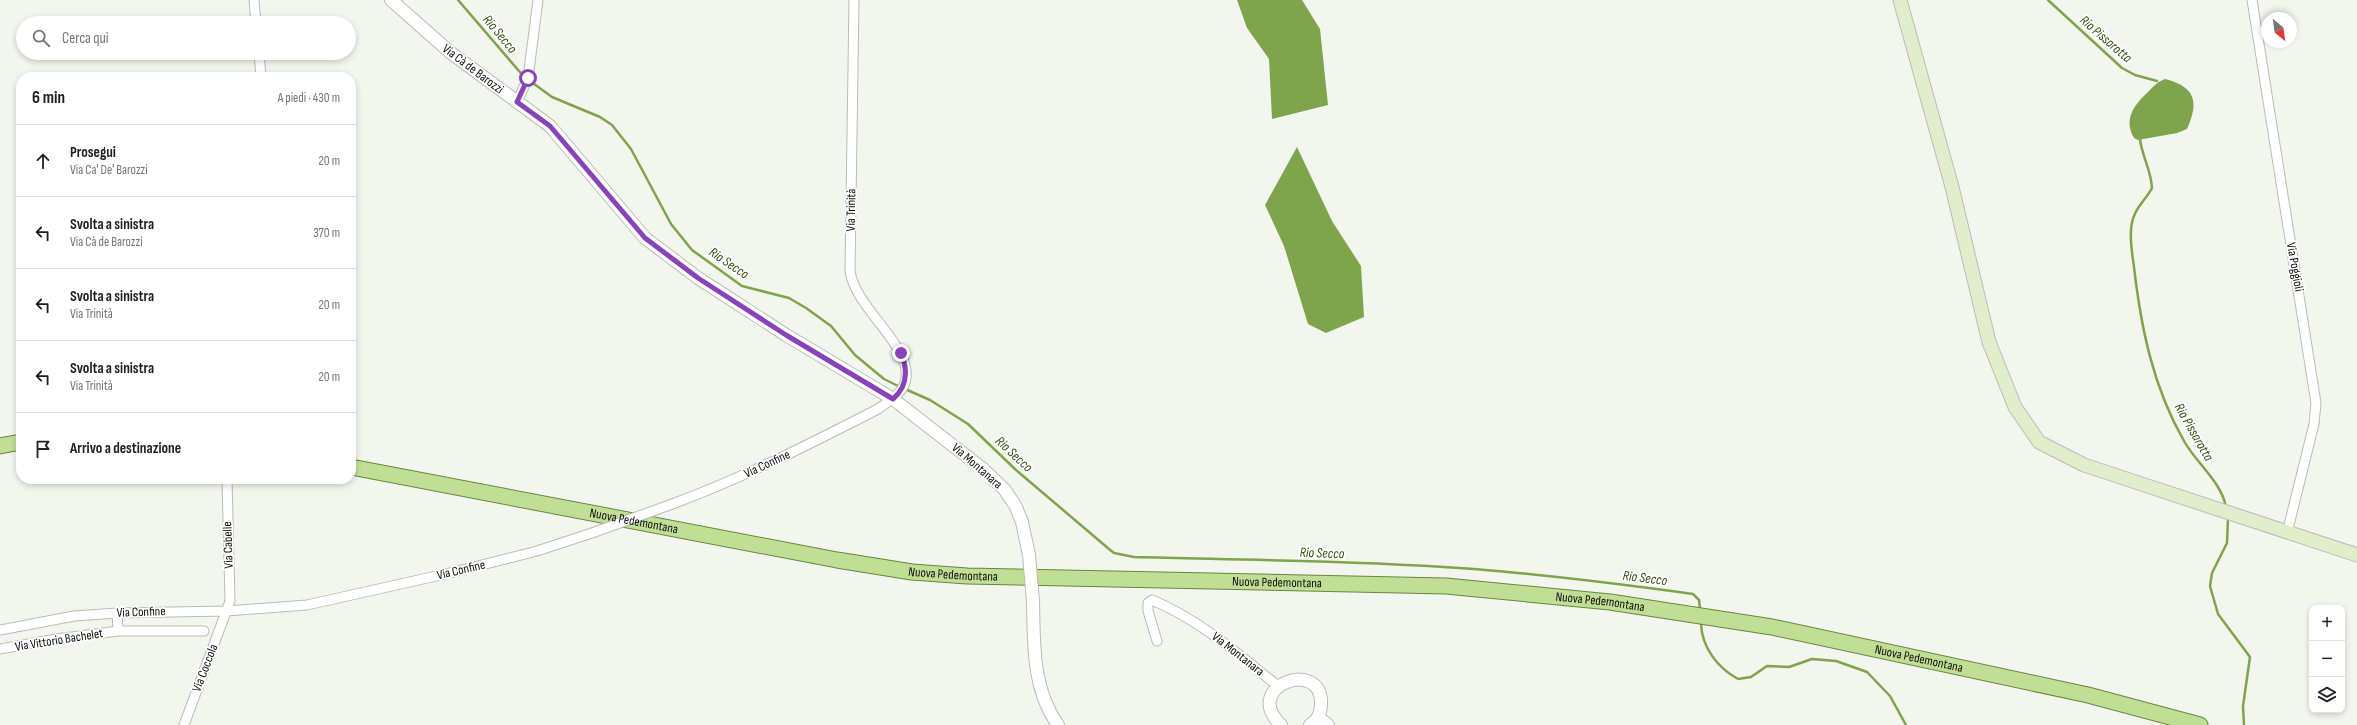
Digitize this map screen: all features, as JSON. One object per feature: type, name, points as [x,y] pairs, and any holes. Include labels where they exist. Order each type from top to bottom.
[{"type":"main road","points":[[1900,0],[1952,187],[1989,342],[2015,407],[2039,442],[2084,464],[2357,555]]},
{"type":"main road","points":[[0,446],[16,443]]},
{"type":"main road","name":"Nuova Pedemontana","points":[[356,467],[837,560],[912,572],[967,576],[1446,586],[1610,602],[1780,628],[2088,695],[2200,725]]},
{"type":"street","points":[[254,0],[255,16]]},
{"type":"street","name":"Via Cà de Barozzi","points":[[391,0],[451,53],[550,126],[645,238],[698,278],[786,335],[895,397]]},
{"type":"street","points":[[517,102],[527,81],[538,0]]},
{"type":"street","name":"Via Trinità","points":[[854,0],[850,271],[857,293],[901,353],[906,365],[905,382],[895,397]]},
{"type":"street","name":"Via Poggioli","points":[[2252,0],[2316,403],[2314,424],[2288,533]]},
{"type":"street","points":[[260,60],[261,72]]},
{"type":"street","name":"Via Confine","points":[[0,630],[74,616],[116,613],[227,611],[307,605],[454,572],[537,551],[592,533],[718,487],[761,468],[878,409],[895,397]]},
{"type":"street","name":"Via Montanara","points":[[895,397],[961,451],[1004,489],[1015,506],[1022,522],[1029,555],[1038,679],[1050,714],[1058,725]]},
{"type":"street","name":"Via Cabelle","points":[[226,484],[230,596],[227,611]]},
{"type":"street","name":"Via Montanara","points":[[1157,641],[1148,611],[1148,603],[1152,600],[1191,620],[1224,641],[1278,686]]},
{"type":"street","name":"Via Coccola","points":[[184,725],[227,611]]},
{"type":"street","name":"Via Vittorio Bachelet","points":[[116,613],[118,631]]},
{"type":"street","name":"Via Vittorio Bachelet","points":[[0,649],[56,639],[118,631],[204,631]]},
{"type":"street","points":[[1275,723],[1270,702],[1278,686],[1293,679],[1301,679],[1312,684],[1319,694],[1321,702],[1314,721],[1328,725]]},
{"type":"shaded area","points":[[1237,0],[1302,0],[1320,29],[1328,105],[1272,119],[1269,59],[1247,28]]},
{"type":"shaded area","points":[[2165,79],[2183,86],[2189,91],[2192,97],[2193,111],[2187,129],[2177,133],[2138,140],[2134,138],[2131,131],[2130,119],[2132,113],[2138,102],[2156,84]]},
{"type":"shaded area","points":[[1297,147],[1332,221],[1361,266],[1364,317],[1326,333],[1308,324],[1284,246],[1265,205]]},
{"type":"waterway","name":"Rio Secco","points":[[458,0],[525,78]]},
{"type":"waterway","name":"Rio Pissarotta","points":[[2048,0],[2122,68],[2135,75],[2157,81]]},
{"type":"waterway","name":"Rio Secco","points":[[530,81],[552,97],[600,117],[612,125],[631,149],[671,224],[692,250],[742,286],[789,298],[806,308],[831,326],[855,355],[884,379],[900,387]]},
{"type":"waterway","name":"Rio Pissarotta","points":[[2140,139],[2152,188],[2136,212],[2132,222],[2131,234],[2140,312],[2150,357],[2156,378],[2173,421],[2189,449],[2214,480],[2226,507]]},
{"type":"waterway","name":"Rio Secco","points":[[905,389],[930,400],[968,424],[1016,470],[1114,553],[1134,557],[1347,562],[1501,571],[1693,594],[1699,600],[1700,608]]},
{"type":"waterway","name":"Rio Pissarotta","points":[[2228,518],[2227,543],[2212,573],[2210,586],[2218,614],[2250,657],[2243,706],[2244,725]]},
{"type":"waterway","name":"Rio Secco","points":[[1701,624],[1704,641],[1712,656],[1724,669],[1738,679],[1751,677],[1767,666],[1789,667],[1812,659],[1836,661],[1867,672],[1890,696],[1906,725]]},
{"type":"route","points":[[528,78],[517,102],[550,126],[645,238],[698,278],[786,335],[893,399],[906,379],[906,365],[901,353]]}]
